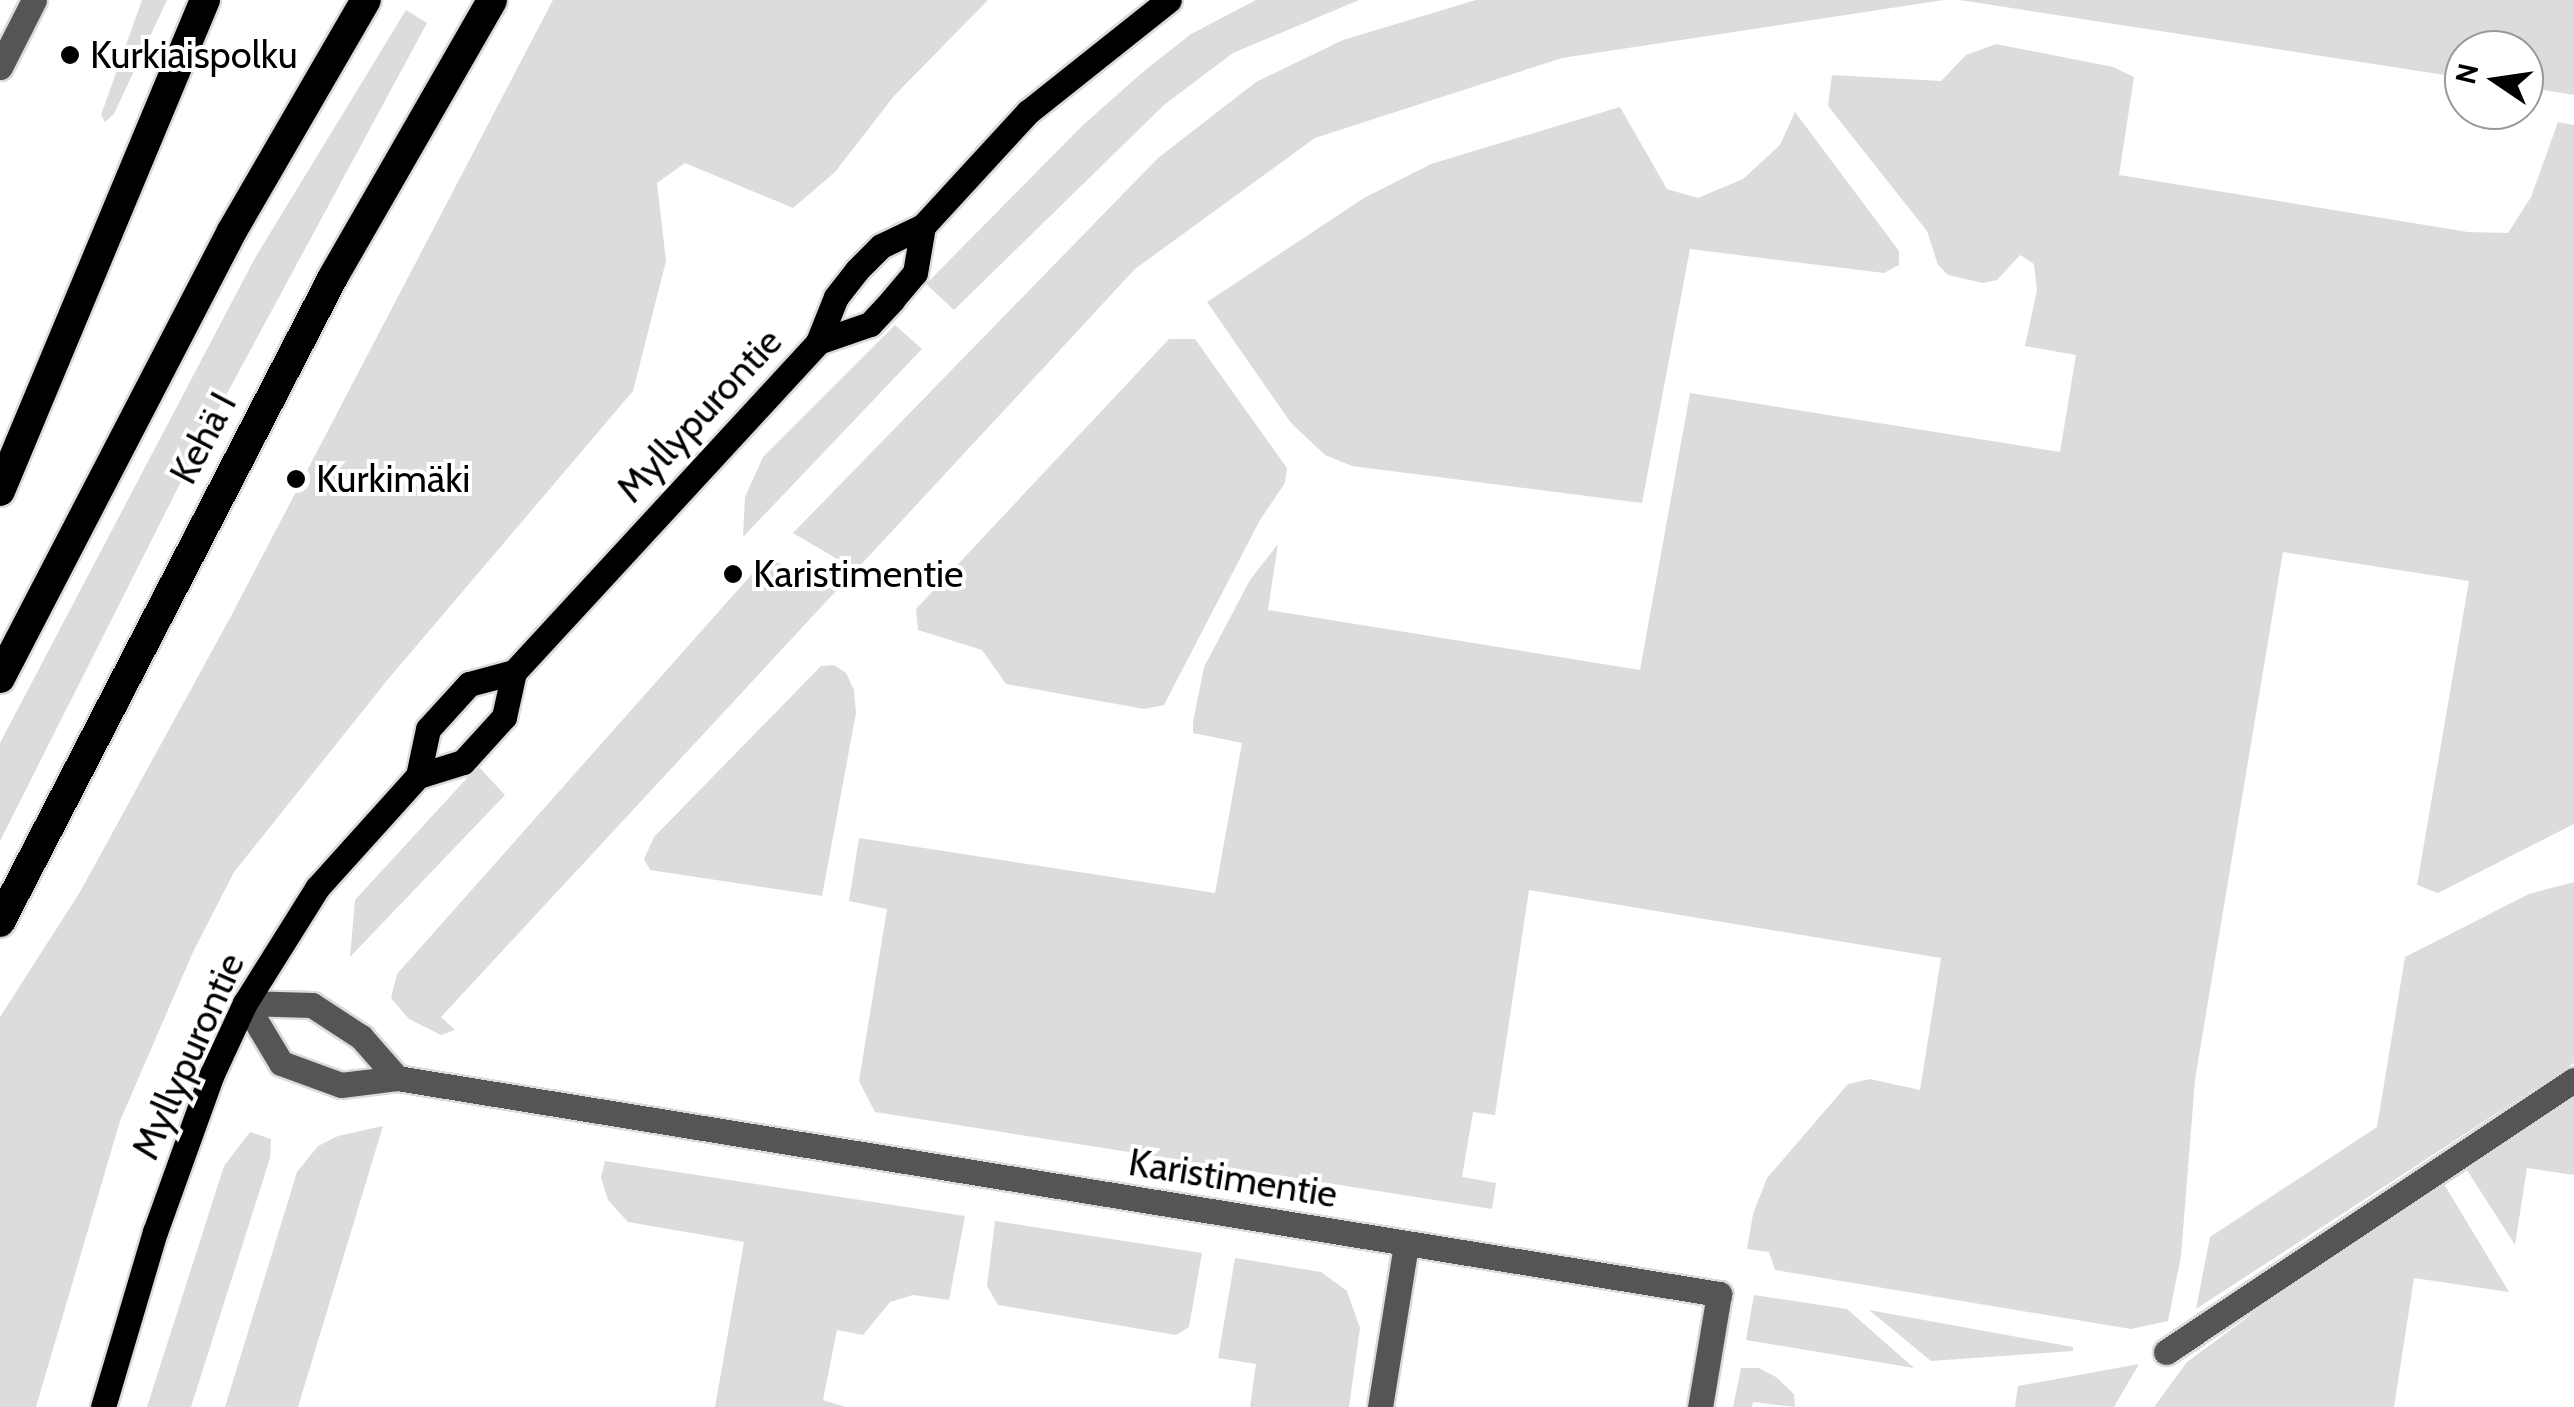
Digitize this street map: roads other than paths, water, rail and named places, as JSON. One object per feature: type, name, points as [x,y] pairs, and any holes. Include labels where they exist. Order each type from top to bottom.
[{"type":"highway","points":[[0,491],[205,0]]},
{"type":"highway","name":"Kehä I","points":[[0,678],[232,231],[366,0]]},
{"type":"highway","name":"Kehä I","points":[[0,922],[314,312],[445,75],[492,0]]},
{"type":"main road","name":"Myllypurontie","points":[[103,1407],[184,1144],[245,1003],[316,888],[418,776],[462,762],[504,718],[514,672],[818,342],[836,297],[857,270],[881,246],[923,226],[1028,112],[1169,0]]},
{"type":"main road","name":"Myllypurontie","points":[[818,342],[870,324],[892,300],[915,273],[923,226]]},
{"type":"main road","name":"Myllypurontie","points":[[418,776],[428,729],[470,684],[514,672]]},
{"type":"street","points":[[0,67],[34,0]]},
{"type":"street","points":[[245,1003],[312,1005],[361,1037],[397,1078]]},
{"type":"street","name":"Karistimentie","points":[[245,1003],[280,1063],[341,1085],[397,1078],[1719,1294],[1700,1407]]},
{"type":"street","points":[[2166,1352],[2174,1342],[2574,1080]]},
{"type":"street","points":[[1380,1407],[1406,1244]]},
{"type":"place","name":"Kurkiaispolku","points":[[70,55]]},
{"type":"place","name":"Kurkimäki","points":[[296,479]]},
{"type":"place","name":"Karistimentie","points":[[733,574]]}]
